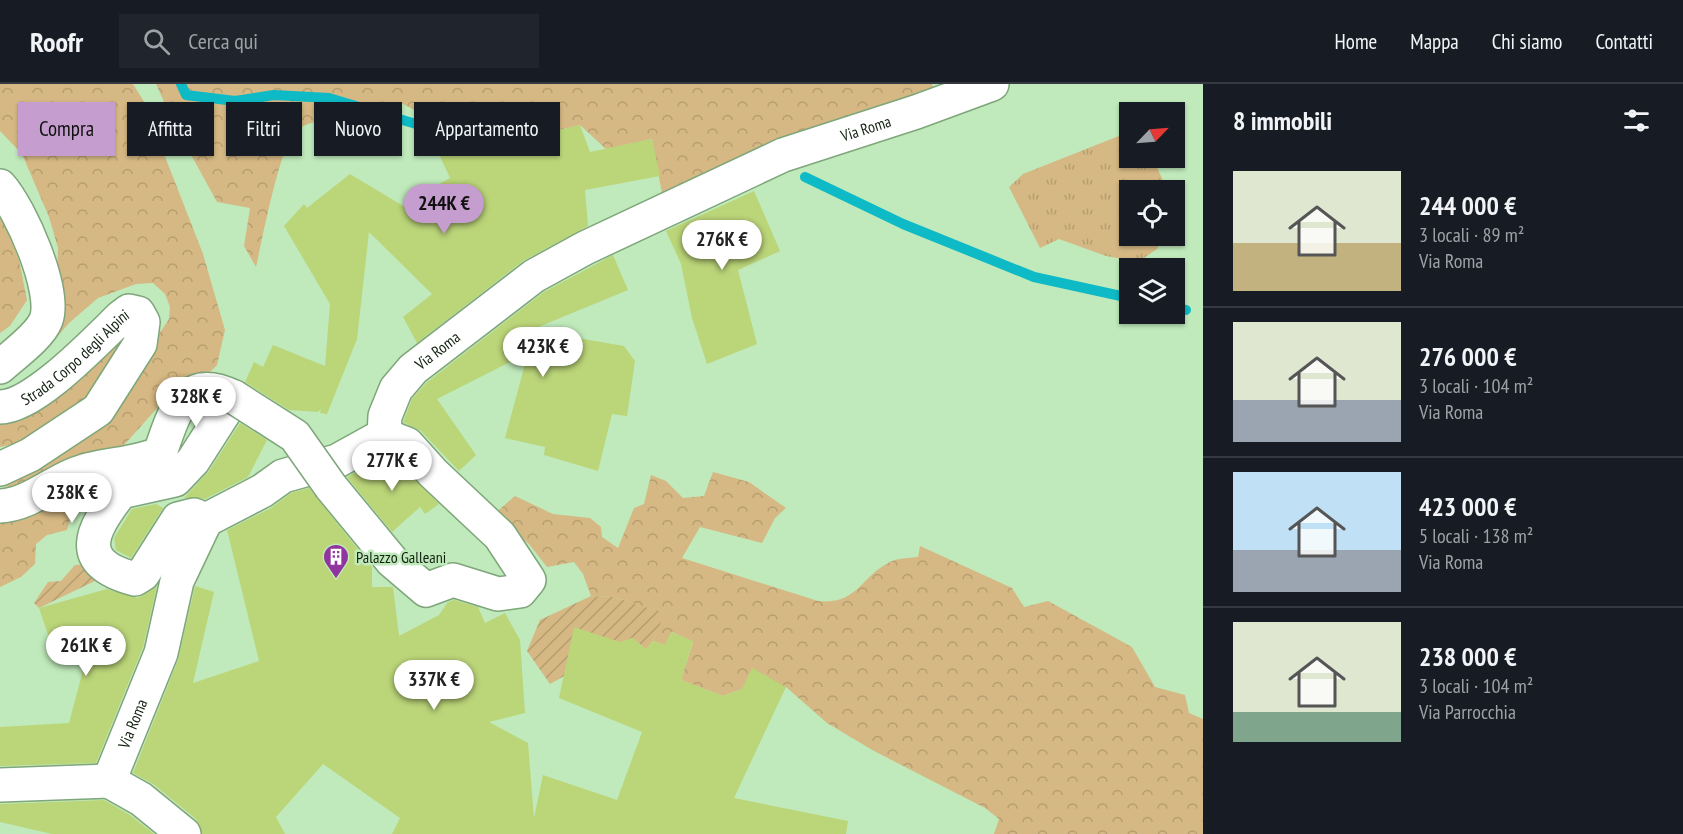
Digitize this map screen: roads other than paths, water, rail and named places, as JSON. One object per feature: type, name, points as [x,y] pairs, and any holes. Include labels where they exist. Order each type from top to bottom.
[{"type":"street","name":"Via Roma","points":[[384,435],[385,416],[396,389],[413,369],[534,276],[585,248],[783,155],[916,112],[992,84]]},
{"type":"street","points":[[0,186],[9,196],[33,246],[47,294],[46,320],[28,342],[0,367]]},
{"type":"street","name":"Strada Corpo degli Alpini","points":[[0,407],[32,394],[57,377],[121,317],[129,311],[138,313],[143,322],[140,344],[98,410],[30,455],[0,470]]},
{"type":"street","points":[[0,506],[16,505],[75,474],[147,459],[160,453],[175,409],[193,391],[210,389],[234,397],[295,436],[331,487],[392,561],[426,590],[453,580],[498,594],[520,591],[529,580],[500,536],[407,444],[384,435],[338,461],[282,476],[262,491],[206,520],[194,514],[178,519],[143,574],[135,579],[106,569],[95,557],[93,547],[99,524],[121,492],[175,480],[193,461],[234,397]]},
{"type":"street","name":"Via Roma","points":[[109,781],[158,662],[177,581],[206,520]]},
{"type":"street","points":[[0,785],[109,781],[141,799],[184,834]]},
{"type":"waterway","points":[[181,84],[186,95],[235,101],[274,95],[329,98],[414,123]]},
{"type":"waterway","points":[[805,177],[903,224],[1034,277],[1119,296]]},
{"type":"place","name":"Palazzo Galleani","points":[[336,580]]}]
